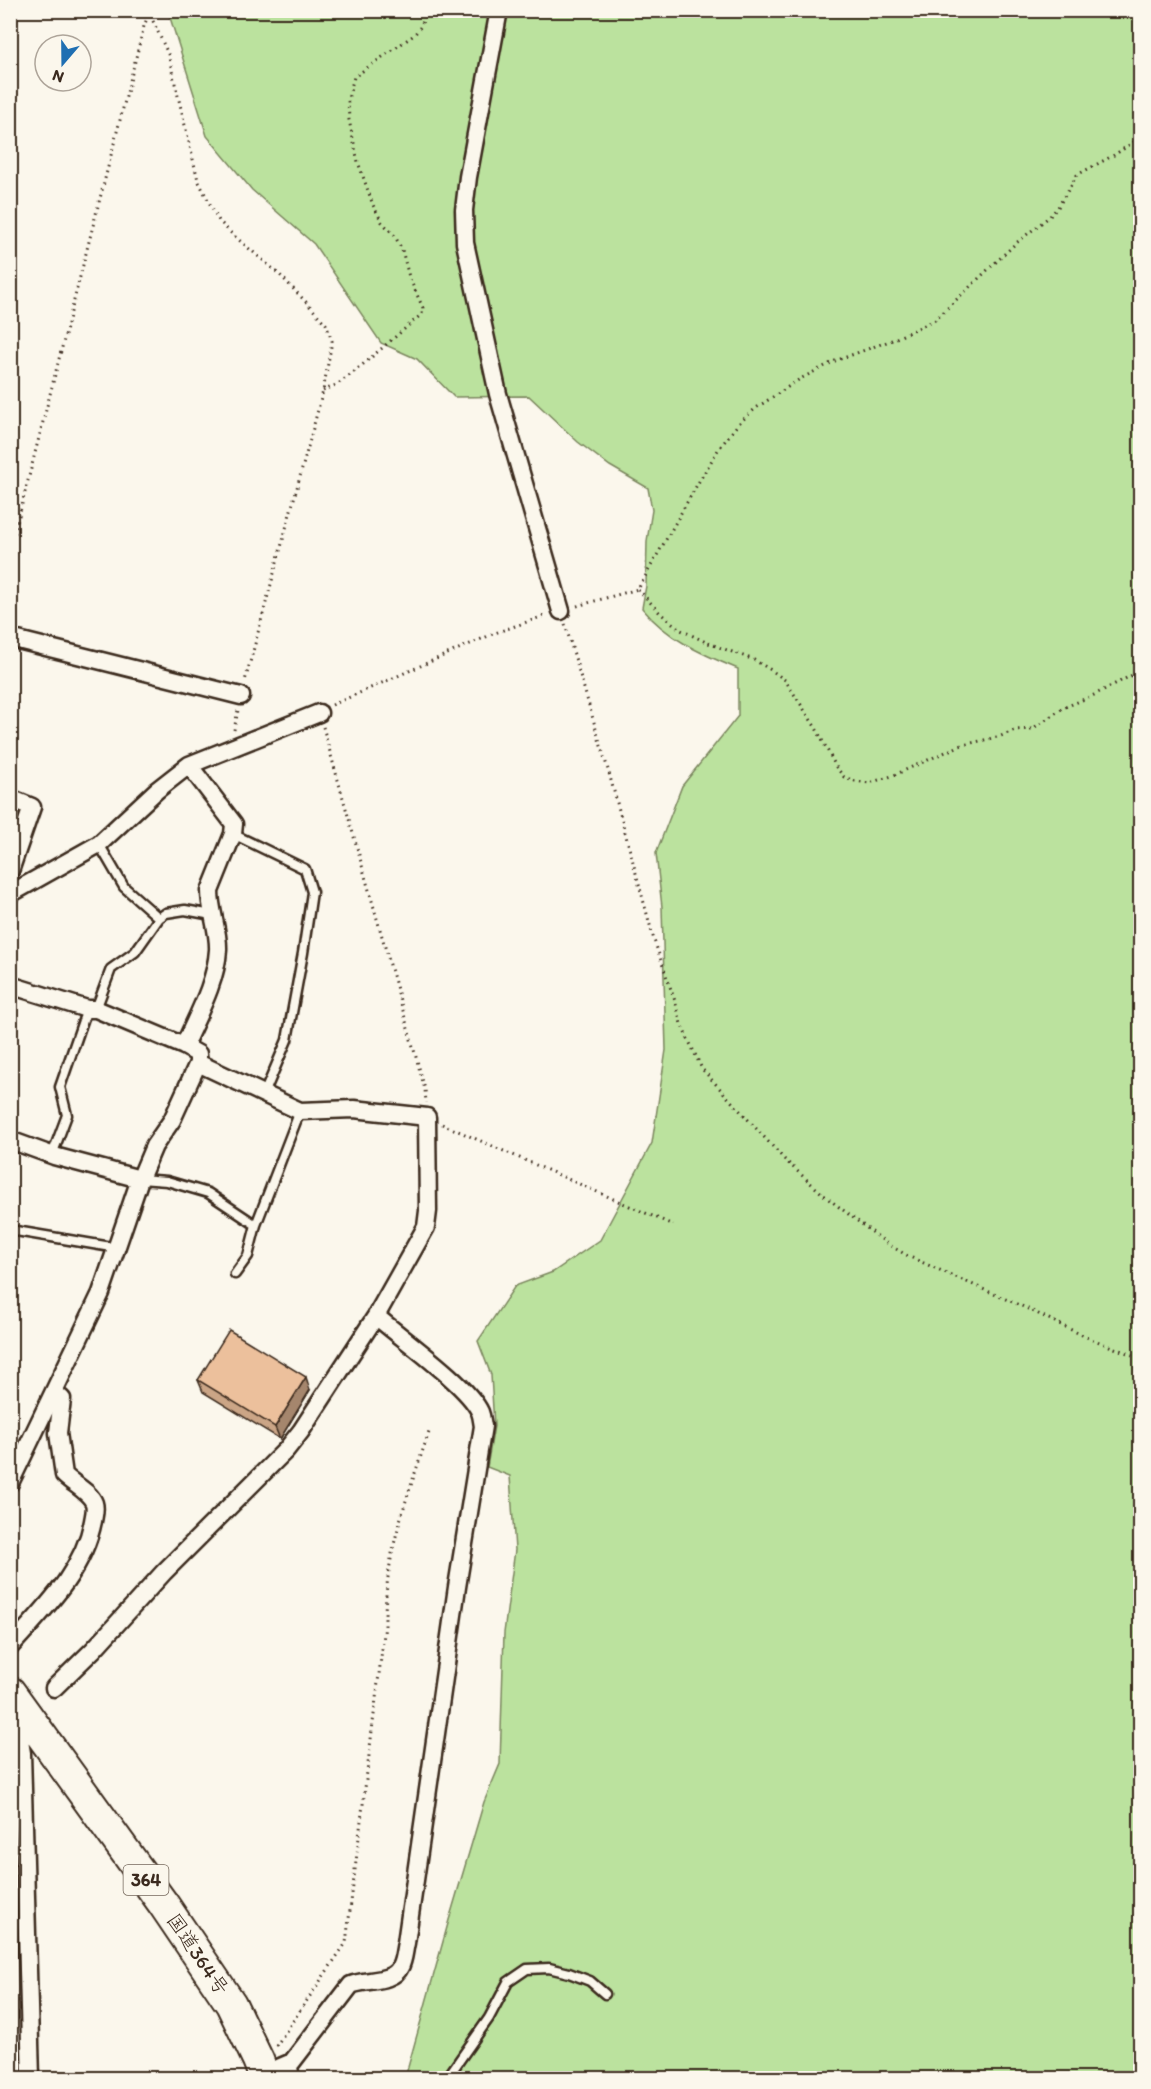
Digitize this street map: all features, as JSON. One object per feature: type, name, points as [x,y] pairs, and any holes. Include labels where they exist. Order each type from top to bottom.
[{"type":"highway","name":"国道364号","points":[[10,1692],[164,1905],[231,2004],[262,2071]]},
{"type":"street","points":[[499,10],[468,177],[464,210],[465,243],[498,394],[561,610]]},
{"type":"street","points":[[10,638],[241,696]]},
{"type":"street","points":[[10,894],[99,844],[157,790],[189,765],[319,713]]},
{"type":"street","points":[[184,1046],[209,987],[216,964],[219,948],[210,891],[233,834],[234,824],[189,765]]},
{"type":"street","points":[[10,798],[33,807],[10,871]]},
{"type":"street","points":[[10,985],[92,1009],[184,1046],[198,1054],[198,1063],[172,1120],[154,1146],[140,1179],[101,1293],[10,1483]]},
{"type":"street","points":[[54,1688],[93,1650],[164,1572],[286,1450],[301,1431],[376,1316],[426,1227],[429,1211],[427,1118],[354,1109],[300,1111],[198,1063]]},
{"type":"street","points":[[10,1140],[52,1155],[140,1179]]},
{"type":"street","points":[[262,2071],[293,2070],[351,1985],[392,1976],[400,1969],[406,1943],[457,1587],[483,1426],[480,1412],[471,1398],[376,1316]]},
{"type":"street","points":[[10,1647],[63,1586],[82,1557],[90,1537],[94,1501],[64,1475],[58,1433],[62,1399],[54,1392]]},
{"type":"street","points":[[28,1718],[18,1730],[22,1753],[30,2079]]},
{"type":"lane","points":[[233,834],[305,869],[312,892],[287,1040],[264,1094]]},
{"type":"lane","points":[[99,844],[124,887],[159,918]]},
{"type":"lane","points":[[52,1155],[67,1115],[60,1087],[111,969],[135,952],[159,918],[166,913],[185,910],[212,915]]},
{"type":"lane","points":[[235,1274],[248,1256],[256,1225],[300,1111]]},
{"type":"lane","points":[[140,1179],[167,1181],[208,1193],[256,1225]]},
{"type":"lane","points":[[10,1230],[117,1248]]},
{"type":"lane","points":[[447,2079],[489,2018],[508,1982],[527,1969],[549,1968],[569,1972],[590,1981],[605,1994]]},
{"type":"path","points":[[323,391],[346,378],[422,314],[423,308],[409,277],[402,250],[373,205],[358,162],[351,132],[348,99],[354,77],[414,35],[421,26],[426,10]]},
{"type":"path","points":[[149,12],[168,54],[198,180],[219,221],[279,274],[326,324],[332,341],[323,391],[241,696],[230,750]]},
{"type":"path","points":[[10,551],[149,12]]},
{"type":"path","points":[[674,1225],[427,1118],[425,1089],[319,713],[495,633],[561,610],[638,589],[698,483],[738,424],[764,403],[835,361],[892,340],[936,320],[1015,244],[1050,216],[1077,175],[1140,138]]},
{"type":"path","points":[[638,589],[660,613],[681,630],[754,660],[785,680],[816,728],[836,767],[844,777],[855,781],[869,783],[892,776],[959,746],[1001,736],[1015,729],[1032,729],[1063,708],[1140,671]]},
{"type":"path","points":[[561,610],[609,773],[654,940],[681,1024],[702,1069],[784,1160],[826,1197],[889,1245],[910,1257],[1084,1336],[1140,1358]]},
{"type":"path","points":[[262,2071],[276,2046],[346,1943],[382,1647],[386,1580],[393,1543],[430,1429]]},
{"type":"green space","points":[[168,11],[1140,11],[1140,2078],[405,2078],[484,1802],[500,1764],[504,1633],[515,1550],[510,1476],[487,1467],[494,1426],[491,1375],[478,1341],[515,1286],[553,1272],[600,1240],[652,1143],[666,1050],[662,907],[656,853],[682,786],[738,716],[738,669],[674,637],[642,608],[646,586],[647,541],[652,510],[648,488],[610,466],[578,442],[529,396],[454,397],[417,359],[381,343],[314,244],[252,190],[207,136]]},
{"type":"building","points":[[229,1330],[306,1377],[275,1427],[198,1380]]}]
